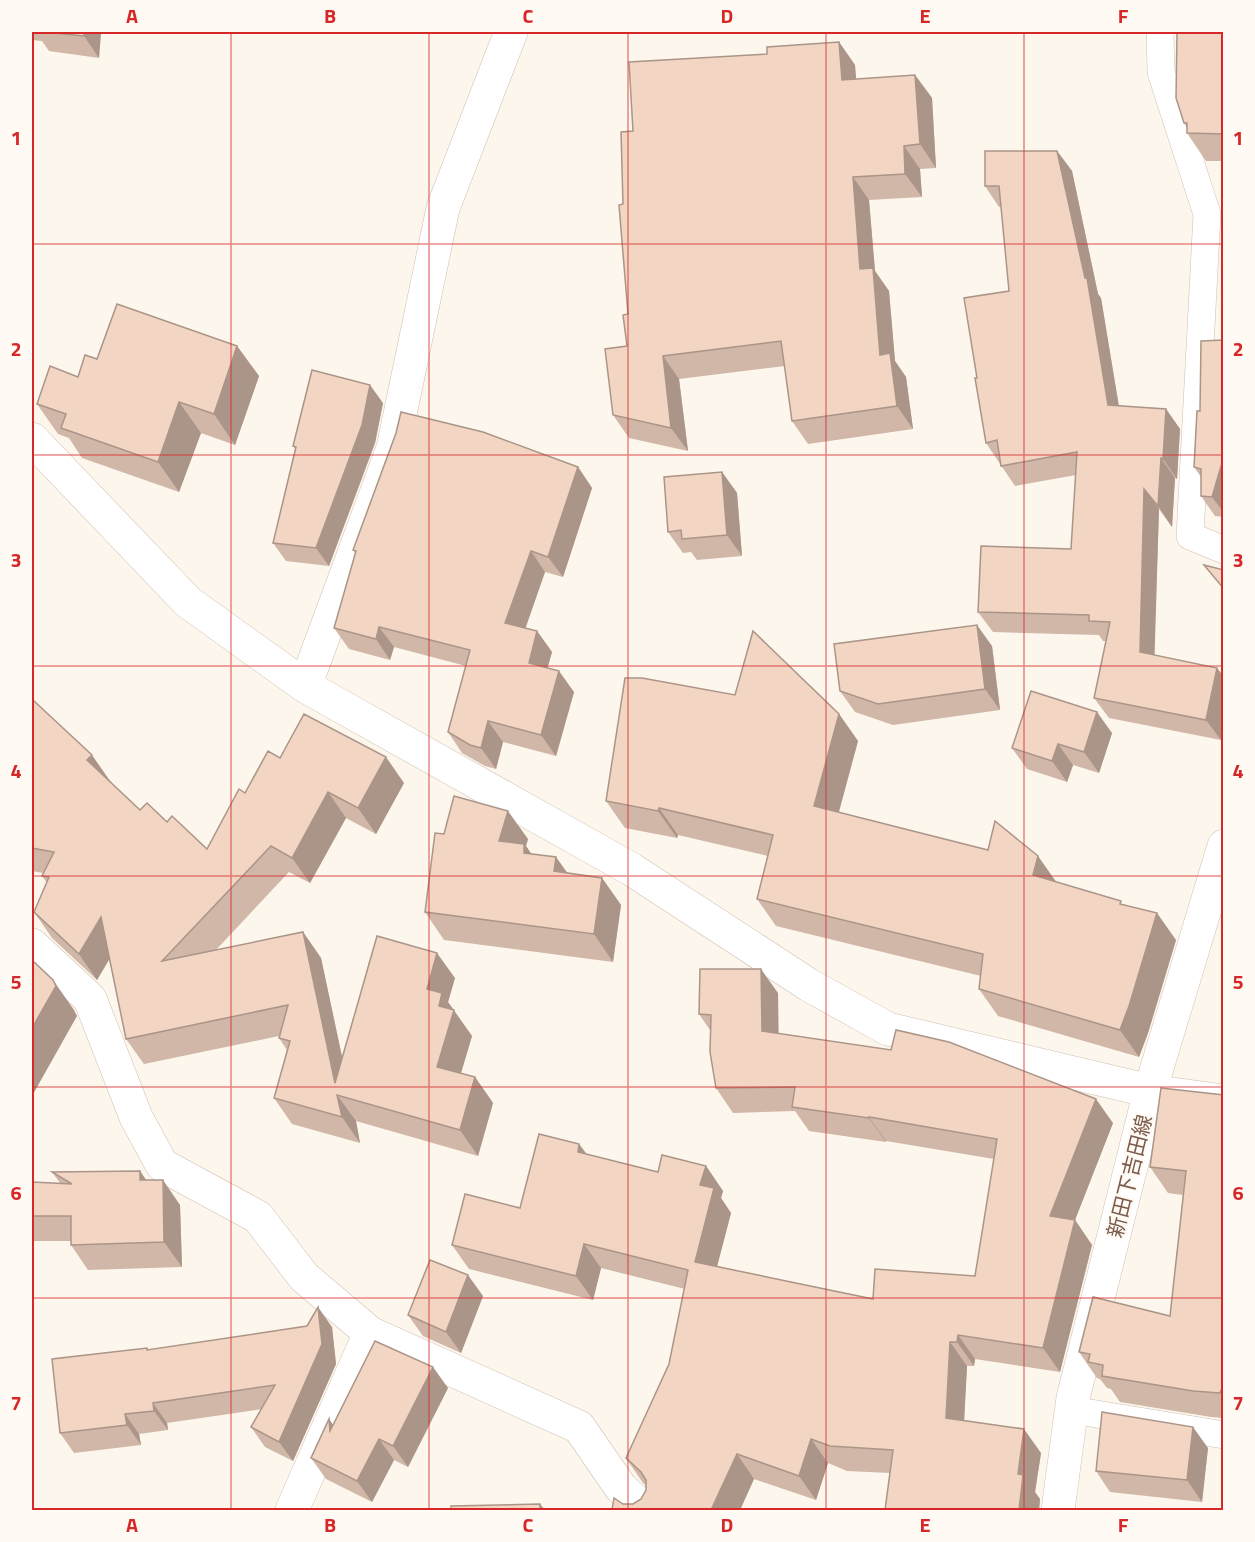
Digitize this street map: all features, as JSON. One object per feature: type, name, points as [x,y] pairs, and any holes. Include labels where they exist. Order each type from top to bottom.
[{"type":"street","points":[[305,686],[393,448],[443,208],[511,32]]},
{"type":"street","points":[[32,439],[188,602],[305,686],[631,869],[809,985],[888,1029],[1150,1092],[1224,1101]]},
{"type":"street","name":"新田下吉田線","points":[[1058,1510],[1073,1398],[1150,1092],[1224,846]]},
{"type":"street","points":[[32,945],[90,999],[136,1117],[162,1165],[258,1217],[304,1277],[370,1333],[579,1427],[621,1488],[645,1510]]},
{"type":"street","points":[[292,1510],[370,1333]]},
{"type":"lane","points":[[1160,32],[1161,72],[1207,214],[1190,536],[1224,550]]},
{"type":"lane","points":[[1072,1410],[1224,1435]]},
{"type":"building","points":[[44,32],[84,32],[84,36]]},
{"type":"building","points":[[1177,32],[1224,32],[1224,134],[1187,133],[1187,123],[1184,123],[1176,98]]},
{"type":"building","points":[[839,42],[842,80],[915,75],[920,144],[904,146],[905,174],[853,177],[860,269],[873,268],[880,355],[890,353],[897,406],[792,421],[781,341],[663,356],[671,428],[613,415],[605,349],[627,346],[623,315],[628,314],[619,205],[623,204],[621,132],[633,131],[629,62],[767,54],[767,47]]},
{"type":"building","points":[[985,151],[1057,151],[1085,278],[1087,278],[1108,405],[1166,409],[1158,506],[1144,489],[1140,652],[1217,668],[1206,720],[1094,698],[1110,622],[1089,621],[1089,615],[978,612],[981,546],[1071,549],[1077,452],[1001,466],[997,440],[986,443],[964,298],[1009,291],[999,186],[985,186]]},
{"type":"building","points":[[117,304],[237,346],[214,414],[179,402],[158,462],[61,428],[66,414],[37,404],[50,366],[78,377],[85,355],[97,359]]},
{"type":"building","points":[[1224,340],[1224,456],[1212,497],[1201,496],[1201,469],[1194,467],[1197,411],[1200,411],[1201,341]]},
{"type":"building","points":[[312,370],[370,385],[362,425],[316,548],[273,543],[296,447],[293,446]]},
{"type":"building","points":[[401,412],[483,432],[578,467],[548,557],[531,551],[505,623],[537,631],[529,663],[559,671],[541,735],[488,721],[481,748],[470,745],[448,732],[470,650],[379,627],[376,639],[334,628],[356,551],[353,550],[396,433]]},
{"type":"building","points":[[722,472],[727,535],[682,539],[681,530],[668,532],[664,477]]},
{"type":"building","points":[[1204,565],[1224,570],[1224,589]]},
{"type":"building","points":[[977,625],[985,689],[878,704],[840,691],[834,644]]},
{"type":"building","points":[[753,631],[839,714],[814,806],[988,850],[995,821],[1038,856],[1033,875],[1121,901],[1120,904],[1157,913],[1120,1030],[979,989],[983,954],[757,899],[773,835],[659,808],[658,811],[606,801],[625,678],[642,678],[735,695]]},
{"type":"building","points":[[1031,691],[1097,712],[1084,752],[1058,744],[1052,761],[1012,748]]},
{"type":"building","points":[[34,701],[92,755],[87,760],[140,810],[147,803],[167,822],[172,816],[207,849],[239,789],[245,793],[268,751],[280,758],[304,714],[386,757],[358,808],[328,792],[292,858],[271,846],[162,961],[303,932],[335,1083],[377,936],[437,953],[427,989],[442,993],[439,1006],[454,1010],[437,1067],[475,1077],[460,1130],[337,1095],[342,1117],[274,1098],[290,1041],[279,1038],[288,1005],[126,1039],[101,917],[79,954],[34,912],[49,877],[42,876],[54,852],[32,848],[32,703]]},
{"type":"building","points":[[454,796],[508,811],[499,841],[524,844],[524,853],[556,857],[554,871],[602,878],[594,934],[425,912],[435,833],[444,834]]},
{"type":"building","points":[[32,960],[53,980],[56,986],[32,1028]]},
{"type":"building","points":[[700,969],[761,969],[762,1031],[891,1050],[896,1030],[949,1042],[1096,1099],[1050,1216],[1075,1220],[1043,1348],[958,1335],[957,1342],[950,1342],[946,1418],[1024,1429],[1018,1474],[1023,1475],[1019,1510],[885,1510],[893,1450],[830,1446],[811,1439],[799,1476],[737,1454],[711,1510],[612,1510],[614,1498],[623,1504],[633,1504],[641,1499],[646,1490],[646,1480],[641,1472],[626,1458],[669,1364],[688,1270],[584,1244],[576,1276],[452,1245],[465,1194],[520,1208],[539,1134],[579,1144],[578,1152],[658,1172],[662,1155],[706,1166],[700,1185],[714,1188],[695,1262],[873,1299],[875,1269],[975,1276],[997,1139],[869,1117],[792,1107],[795,1087],[716,1088],[710,1052],[711,1015],[699,1014]]},
{"type":"building","points":[[1161,1088],[1224,1095],[1224,1390],[1220,1393],[1193,1391],[1102,1376],[1103,1365],[1088,1362],[1090,1354],[1079,1352],[1093,1297],[1170,1316],[1186,1171],[1150,1167]]},
{"type":"building","points":[[140,1171],[140,1180],[163,1180],[164,1242],[71,1245],[71,1216],[32,1216],[32,1182],[72,1184],[52,1172]]},
{"type":"building","points":[[430,1260],[468,1275],[446,1332],[408,1315]]},
{"type":"building","points":[[318,1307],[322,1344],[279,1442],[251,1427],[275,1385],[153,1403],[154,1411],[125,1414],[127,1425],[60,1433],[52,1359],[147,1348],[147,1350],[307,1326]]},
{"type":"building","points":[[375,1341],[433,1367],[393,1446],[379,1439],[357,1481],[311,1458],[329,1419],[330,1431]]},
{"type":"building","points":[[1102,1412],[1193,1427],[1187,1480],[1096,1471]]},
{"type":"building","points":[[540,1504],[540,1510],[451,1510],[451,1506]]}]
